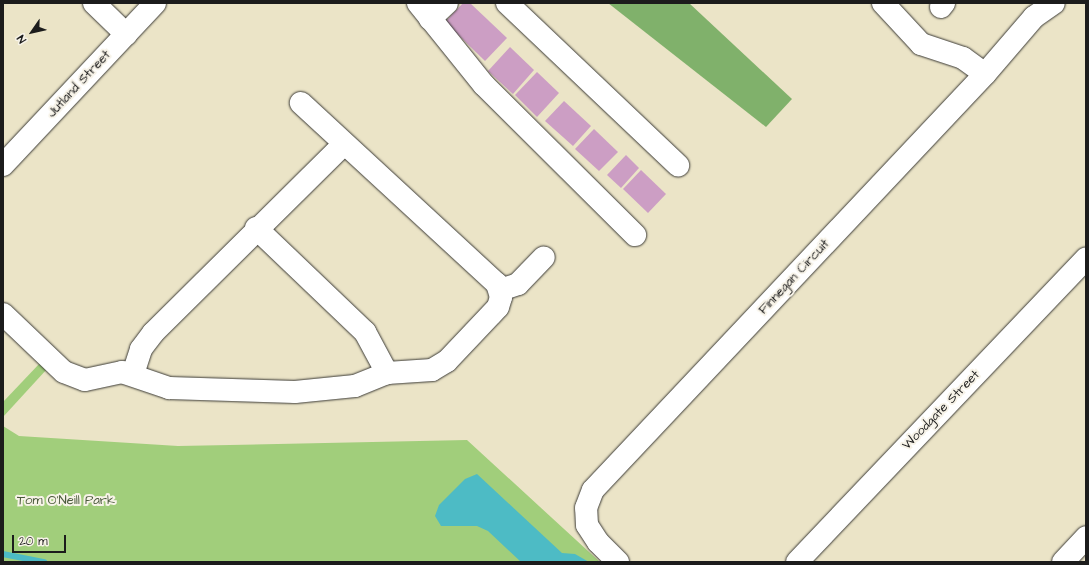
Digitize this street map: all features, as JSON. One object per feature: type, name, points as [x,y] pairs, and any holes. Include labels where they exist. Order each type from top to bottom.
[{"type":"street","points":[[94,3],[126,34]]},
{"type":"street","name":"Jutland Street","points":[[3,165],[156,3]]},
{"type":"street","points":[[447,3],[424,11],[484,86],[635,235]]},
{"type":"street","points":[[507,3],[678,166]]},
{"type":"street","points":[[883,3],[921,44],[963,58],[985,74]]},
{"type":"street","name":"Finnegan Circuit","points":[[618,562],[598,542],[588,524],[586,508],[593,490],[985,74],[1034,17],[1054,3]]},
{"type":"street","points":[[3,314],[71,376],[85,380],[122,372],[133,374],[169,388],[280,392],[355,386],[387,373],[426,371],[447,361],[494,312],[500,302],[500,290],[490,274],[343,145],[301,103]]},
{"type":"street","points":[[133,374],[147,340],[256,228],[343,145]]},
{"type":"street","points":[[256,228],[365,332],[387,373]]},
{"type":"street","points":[[500,290],[518,284],[544,257]]},
{"type":"street","name":"Woodgate Street","points":[[797,562],[1086,258]]},
{"type":"street","points":[[1063,562],[1086,537]]},
{"type":"green space","points":[[608,3],[689,3],[792,99],[766,127]]},
{"type":"green space","points":[[40,363],[47,369],[3,417],[3,402]]},
{"type":"green space","name":"Tom O'Neill Park","points":[[3,426],[19,436],[178,446],[467,440],[600,562],[3,562]]},
{"type":"water","points":[[477,474],[562,553],[575,554],[589,562],[521,562],[488,531],[477,526],[441,526],[435,516],[439,505],[465,479]]},
{"type":"building","points":[[463,3],[470,3],[507,38],[485,61],[445,22]]},
{"type":"building","points":[[510,47],[534,70],[513,94],[488,71]]},
{"type":"building","points":[[537,72],[559,93],[537,117],[515,95]]},
{"type":"building","points":[[564,101],[591,126],[573,146],[545,121]]},
{"type":"building","points":[[594,129],[618,152],[599,171],[575,149]]},
{"type":"building","points":[[626,155],[639,168],[621,188],[607,175]]},
{"type":"building","points":[[641,170],[666,194],[648,213],[623,189]]},
{"type":"waterway","points":[[3,554],[44,562]]}]
